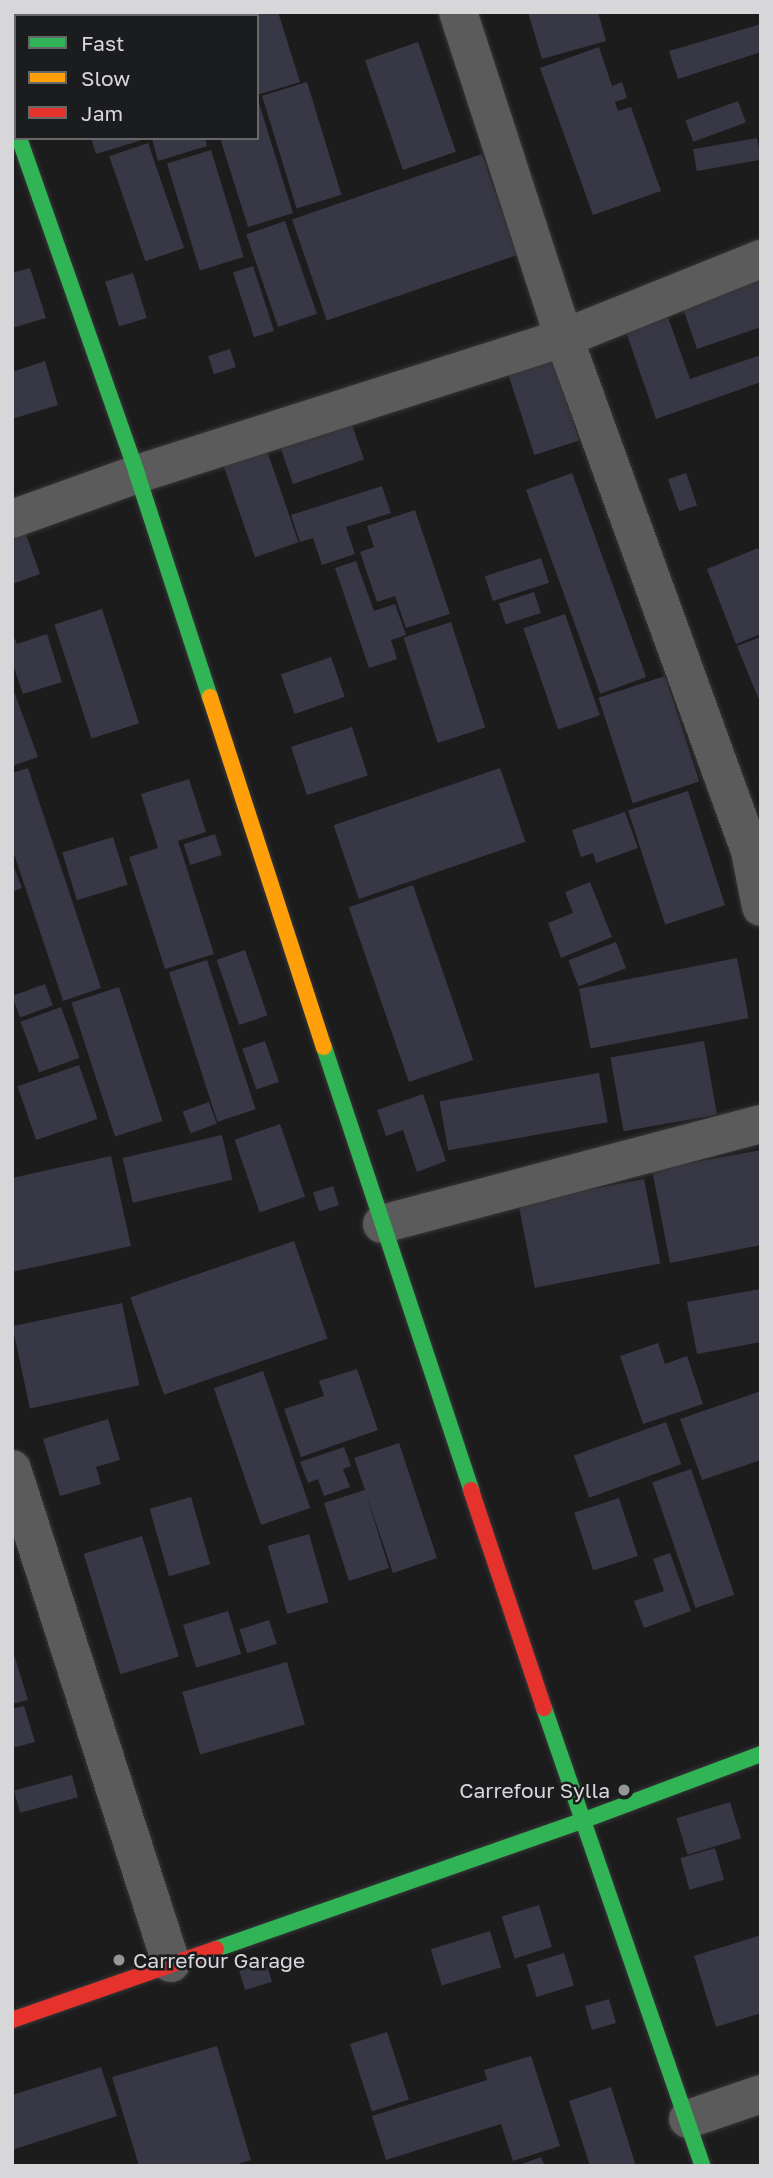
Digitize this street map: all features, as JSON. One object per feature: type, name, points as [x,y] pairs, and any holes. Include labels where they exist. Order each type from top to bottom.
[{"type":"street","points":[[458,12],[564,338],[750,851],[761,907]]},
{"type":"street","points":[[20,140],[137,474],[382,1224],[582,1821],[703,2166]]},
{"type":"street","points":[[12,519],[137,474],[564,338],[761,259]]},
{"type":"street","points":[[382,1224],[761,1124]]},
{"type":"street","points":[[12,1469],[171,1963]]},
{"type":"street","points":[[12,2020],[582,1821],[761,1754]]},
{"type":"street","points":[[688,2119],[761,2094]]},
{"type":"building","points":[[226,12],[278,12],[300,82],[259,94],[259,14]]},
{"type":"building","points":[[528,12],[598,12],[606,41],[542,59]]},
{"type":"building","points":[[761,24],[761,52],[678,79],[669,51]]},
{"type":"building","points":[[418,42],[456,152],[403,170],[365,60]]},
{"type":"building","points":[[599,47],[612,86],[622,82],[627,98],[615,102],[618,111],[631,107],[661,191],[593,215],[540,68]]},
{"type":"building","points":[[307,82],[341,195],[297,209],[262,96]]},
{"type":"building","points":[[738,101],[746,123],[693,142],[685,120]]},
{"type":"building","points":[[259,103],[293,213],[248,227],[221,140],[259,140]]},
{"type":"building","points":[[757,138],[761,160],[697,171],[693,149]]},
{"type":"building","points":[[92,140],[142,140],[96,154]]},
{"type":"building","points":[[152,140],[206,140],[207,146],[158,161]]},
{"type":"building","points":[[148,143],[184,248],[145,261],[109,156]]},
{"type":"building","points":[[211,150],[244,257],[200,271],[167,163]]},
{"type":"building","points":[[482,154],[517,255],[327,321],[292,219]]},
{"type":"building","points":[[285,221],[317,314],[278,327],[246,234]]},
{"type":"building","points":[[761,265],[761,327],[697,349],[678,294]]},
{"type":"building","points":[[253,266],[274,331],[254,337],[233,272]]},
{"type":"building","points":[[30,268],[46,318],[12,328],[12,273]]},
{"type":"building","points":[[133,273],[147,318],[119,326],[105,281]]},
{"type":"building","points":[[664,306],[690,379],[761,355],[761,382],[656,419],[622,320]]},
{"type":"building","points":[[230,349],[236,367],[214,374],[208,356]]},
{"type":"building","points":[[551,354],[579,441],[534,455],[506,369]]},
{"type":"building","points":[[45,361],[58,405],[12,419],[12,372]]},
{"type":"building","points":[[349,416],[364,459],[293,484],[278,440]]},
{"type":"building","points":[[264,442],[299,542],[255,557],[221,457]]},
{"type":"building","points":[[572,473],[646,677],[600,694],[526,490]]},
{"type":"building","points":[[686,473],[697,505],[679,511],[668,479]]},
{"type":"building","points":[[382,486],[391,513],[346,527],[355,554],[322,565],[313,538],[300,542],[291,515]]},
{"type":"building","points":[[415,510],[450,614],[406,628],[395,596],[377,602],[360,552],[374,547],[367,526]]},
{"type":"building","points":[[22,523],[40,574],[12,584],[12,527]]},
{"type":"building","points":[[758,548],[761,555],[761,634],[736,644],[707,569]]},
{"type":"building","points":[[541,558],[549,583],[493,601],[485,576]]},
{"type":"building","points":[[356,561],[374,611],[395,604],[406,635],[391,640],[397,659],[369,668],[335,568]]},
{"type":"building","points":[[534,592],[541,613],[506,624],[499,603]]},
{"type":"building","points":[[102,609],[139,723],[92,739],[54,624]]},
{"type":"building","points":[[565,614],[600,715],[558,729],[523,628]]},
{"type":"building","points":[[451,622],[485,728],[438,743],[403,637]]},
{"type":"building","points":[[12,632],[17,644],[47,634],[62,682],[23,694],[12,662]]},
{"type":"building","points":[[761,637],[761,705],[737,646]]},
{"type":"building","points":[[331,657],[345,697],[295,714],[281,674]]},
{"type":"building","points":[[665,676],[699,782],[633,803],[598,698]]},
{"type":"building","points":[[12,686],[38,757],[12,766]]},
{"type":"building","points":[[352,727],[368,776],[307,795],[291,747]]},
{"type":"building","points":[[28,768],[101,988],[63,1001],[12,848],[12,773]]},
{"type":"building","points":[[500,768],[525,842],[359,899],[334,825]]},
{"type":"building","points":[[189,779],[206,832],[178,841],[214,954],[165,969],[129,857],[158,848],[141,794]]},
{"type":"building","points":[[688,791],[725,905],[665,925],[628,810]]},
{"type":"building","points":[[625,812],[638,848],[596,863],[593,853],[581,857],[572,830]]},
{"type":"building","points":[[215,834],[222,855],[190,865],[184,844]]},
{"type":"building","points":[[113,837],[128,885],[77,900],[62,852]]},
{"type":"building","points":[[12,862],[22,888],[12,892]]},
{"type":"building","points":[[590,882],[612,937],[561,958],[548,923],[573,913],[565,892]]},
{"type":"building","points":[[413,885],[473,1060],[409,1082],[349,907]]},
{"type":"building","points":[[616,942],[626,968],[578,986],[568,960]]},
{"type":"building","points":[[245,950],[267,1015],[239,1025],[217,960]]},
{"type":"building","points":[[737,958],[749,1018],[591,1049],[579,989]]},
{"type":"building","points":[[207,960],[256,1109],[217,1122],[169,972]]},
{"type":"building","points":[[45,984],[53,1006],[20,1018],[12,996]]},
{"type":"building","points":[[119,987],[163,1121],[115,1137],[71,1002]]},
{"type":"building","points":[[61,1007],[79,1058],[39,1072],[21,1022]]},
{"type":"building","points":[[265,1041],[279,1082],[256,1089],[242,1049]]},
{"type":"building","points":[[704,1041],[717,1115],[623,1131],[610,1057]]},
{"type":"building","points":[[79,1065],[98,1119],[36,1140],[18,1086]]},
{"type":"building","points":[[599,1073],[608,1122],[448,1150],[439,1101]]},
{"type":"building","points":[[423,1094],[446,1161],[417,1172],[403,1130],[386,1136],[377,1110]]},
{"type":"building","points":[[209,1102],[217,1124],[191,1133],[183,1112]]},
{"type":"building","points":[[280,1124],[305,1197],[260,1212],[235,1140]]},
{"type":"building","points":[[222,1135],[232,1180],[133,1203],[123,1158]]},
{"type":"building","points":[[761,1150],[761,1245],[670,1263],[652,1170]]},
{"type":"building","points":[[111,1156],[131,1246],[12,1272],[12,1178]]},
{"type":"building","points":[[644,1179],[660,1263],[535,1288],[518,1203]]},
{"type":"building","points":[[333,1186],[339,1205],[319,1212],[313,1192]]},
{"type":"building","points":[[294,1241],[328,1338],[164,1395],[130,1297]]},
{"type":"building","points":[[761,1289],[761,1342],[697,1354],[687,1302]]},
{"type":"building","points":[[122,1303],[139,1385],[30,1408],[12,1326]]},
{"type":"building","points":[[658,1343],[665,1364],[687,1356],[703,1404],[643,1424],[620,1356]]},
{"type":"building","points":[[357,1369],[378,1430],[301,1457],[284,1409],[324,1396],[319,1381]]},
{"type":"building","points":[[263,1371],[310,1508],[261,1525],[214,1388]]},
{"type":"building","points":[[761,1391],[761,1460],[702,1480],[680,1419]]},
{"type":"building","points":[[108,1419],[120,1460],[96,1467],[101,1484],[60,1496],[43,1439]]},
{"type":"building","points":[[666,1422],[681,1464],[589,1498],[574,1456]]},
{"type":"building","points":[[399,1443],[437,1558],[393,1573],[366,1494],[389,1568],[349,1581],[324,1503],[365,1490],[354,1458]]},
{"type":"building","points":[[344,1447],[351,1466],[343,1469],[350,1487],[324,1496],[318,1479],[308,1483],[300,1462]]},
{"type":"building","points":[[691,1469],[734,1595],[696,1608],[652,1482]]},
{"type":"building","points":[[191,1497],[210,1564],[169,1576],[150,1509]]},
{"type":"building","points":[[619,1498],[638,1556],[593,1571],[574,1513]]},
{"type":"building","points":[[309,1534],[329,1602],[287,1614],[268,1546]]},
{"type":"building","points":[[142,1536],[179,1656],[121,1674],[84,1554]]},
{"type":"building","points":[[670,1553],[691,1611],[644,1628],[634,1601],[664,1591],[653,1559]]},
{"type":"building","points":[[228,1611],[241,1654],[196,1668],[183,1625]]},
{"type":"building","points":[[269,1620],[277,1644],[247,1653],[240,1630]]},
{"type":"building","points":[[12,1648],[28,1700],[12,1704]]},
{"type":"building","points":[[287,1662],[305,1724],[200,1755],[182,1692]]},
{"type":"building","points":[[24,1706],[35,1742],[12,1748],[12,1709]]},
{"type":"building","points":[[72,1775],[78,1797],[20,1813],[14,1791]]},
{"type":"building","points":[[730,1802],[741,1838],[688,1855],[676,1818]]},
{"type":"building","points":[[715,1848],[724,1880],[689,1890],[680,1858]]},
{"type":"building","points":[[539,1905],[552,1947],[515,1958],[502,1916]]},
{"type":"building","points":[[490,1931],[501,1967],[442,1985],[431,1949]]},
{"type":"building","points":[[761,1935],[761,2013],[716,2027],[694,1956]]},
{"type":"building","points":[[564,1953],[574,1986],[537,1997],[527,1964]]},
{"type":"building","points":[[264,1956],[272,1982],[245,1990],[237,1964]]},
{"type":"building","points":[[609,1999],[616,2023],[592,2030],[585,2006]]},
{"type":"building","points":[[387,2032],[409,2100],[372,2112],[350,2044]]},
{"type":"building","points":[[217,2046],[251,2160],[231,2166],[139,2166],[112,2077]]},
{"type":"building","points":[[531,2056],[560,2146],[513,2161],[501,2124],[386,2160],[372,2116],[487,2080],[484,2070]]},
{"type":"building","points":[[101,2067],[117,2116],[12,2150],[12,2095]]},
{"type":"building","points":[[611,2087],[636,2166],[590,2166],[569,2101]]},
{"type":"building","points":[[541,2157],[545,2166],[519,2166],[519,2165]]},
{"type":"traffic: fast","points":[[20,140],[137,474],[210,697]]},
{"type":"traffic: fast","points":[[324,1047],[471,1490]]},
{"type":"traffic: fast","points":[[544,1708],[703,2166]]},
{"type":"traffic: fast","points":[[216,1949],[582,1821],[761,1754]]},
{"type":"traffic: slow","points":[[210,697],[324,1047]]},
{"type":"traffic: jam","points":[[471,1490],[544,1708]]},
{"type":"traffic: jam","points":[[12,2020],[216,1949]]},
{"type":"place","name":"Carrefour Sylla","points":[[624,1790]]},
{"type":"place","name":"Carrefour Garage","points":[[119,1960]]}]
